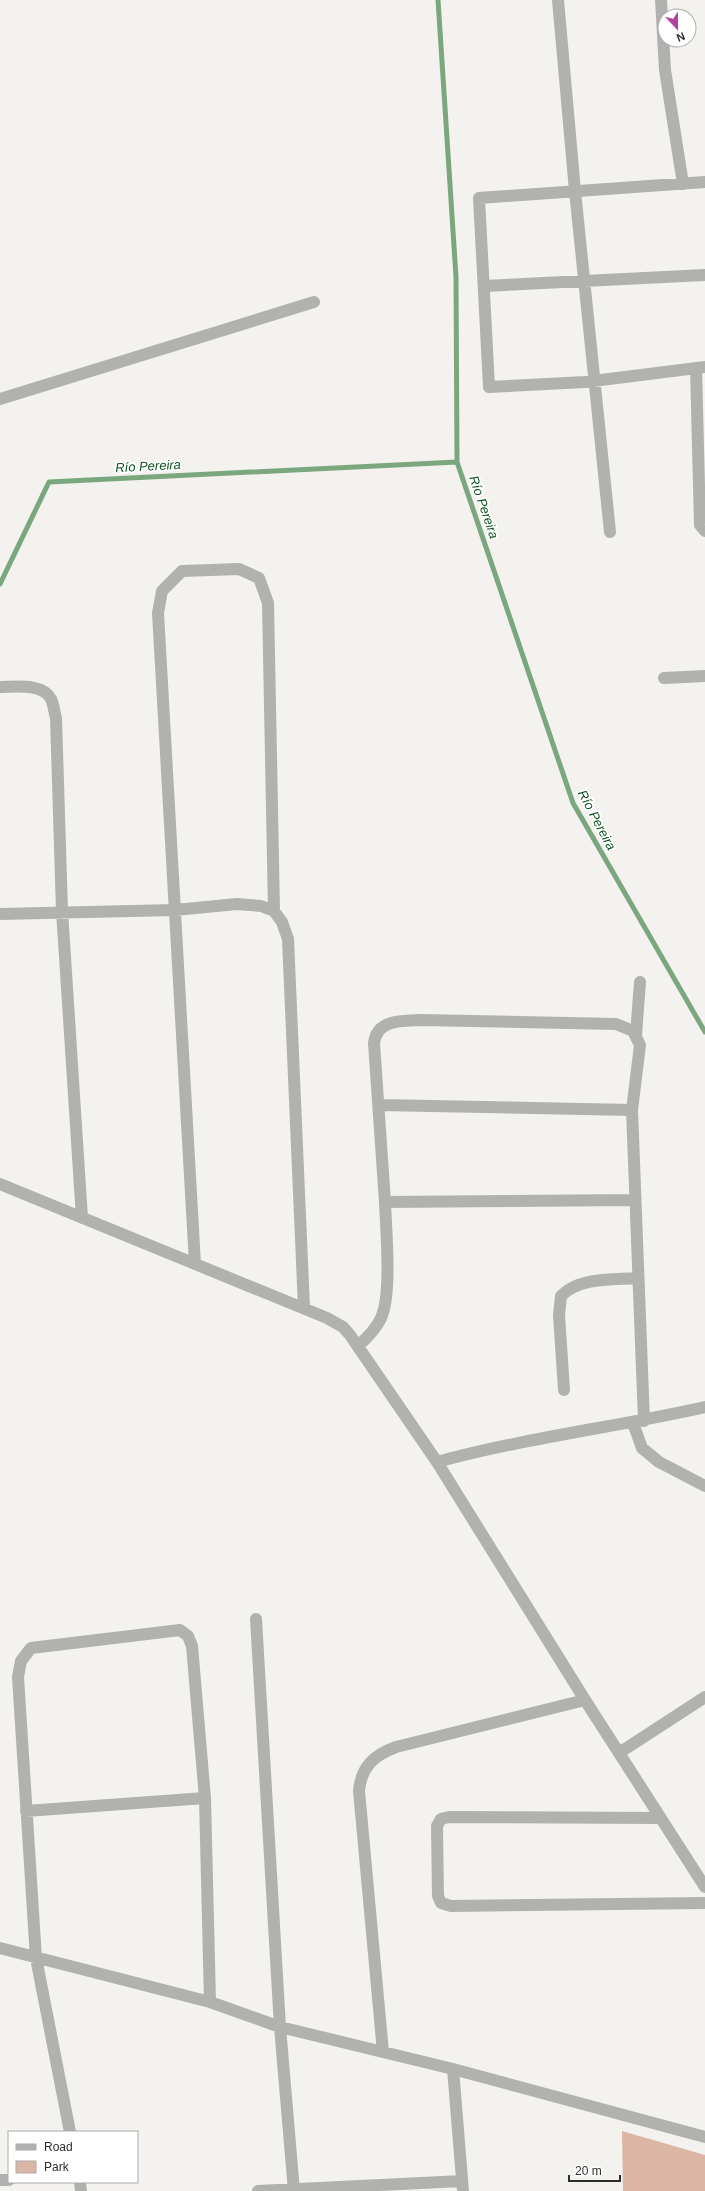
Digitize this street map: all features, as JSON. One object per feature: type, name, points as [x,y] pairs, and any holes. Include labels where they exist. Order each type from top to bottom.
[{"type":"street","points":[[558,0],[575,191],[610,532]]},
{"type":"street","points":[[661,0],[665,70],[683,184]]},
{"type":"street","points":[[705,182],[479,198],[489,387],[595,381],[701,367],[700,525],[705,531]]},
{"type":"street","points":[[484,286],[705,275]]},
{"type":"street","points":[[0,399],[314,302]]},
{"type":"street","points":[[194,1264],[158,613],[162,591],[182,571],[239,569],[258,578],[268,603],[274,911]]},
{"type":"street","points":[[664,678],[705,676]]},
{"type":"street","points":[[0,687],[27,687],[40,689],[49,695],[56,718],[62,911],[82,1218]]},
{"type":"street","points":[[0,914],[62,911],[175,910],[238,904],[261,906],[274,911],[282,922],[288,939],[304,1308]]},
{"type":"street","points":[[636,1035],[640,982]]},
{"type":"street","points":[[358,1346],[372,1333],[381,1318],[387,1298],[385,1202],[375,1037],[380,1028],[392,1022],[421,1020],[616,1024],[629,1028],[636,1035],[640,1045],[632,1110],[637,1278],[644,1396],[639,1422],[642,1448],[659,1462],[705,1486]]},
{"type":"street","points":[[379,1105],[632,1110]]},
{"type":"street","points":[[0,1184],[304,1308],[343,1327],[358,1346],[437,1462],[619,1753],[705,1887]]},
{"type":"street","points":[[385,1202],[635,1200]]},
{"type":"street","points":[[564,1390],[560,1315],[561,1296],[574,1286],[587,1282],[637,1278]]},
{"type":"street","points":[[437,1462],[491,1448],[639,1422],[705,1406]]},
{"type":"street","points":[[256,1618],[280,2027],[294,2190]]},
{"type":"street","points":[[70,2131],[36,1958],[18,1677],[20,1661],[31,1648],[180,1630],[188,1636],[192,1646],[206,1798],[210,2002]]},
{"type":"street","points":[[619,1753],[705,1697]]},
{"type":"street","points":[[383,2052],[359,1791],[360,1779],[365,1768],[374,1757],[396,1747],[586,1700]]},
{"type":"street","points":[[26,1811],[206,1798]]},
{"type":"street","points":[[660,1818],[449,1817],[441,1819],[437,1826],[438,1896],[441,1903],[451,1906],[705,1903]]},
{"type":"street","points":[[0,1948],[210,2002],[280,2027],[453,2069],[705,2137]]},
{"type":"street","points":[[258,2191],[462,2186],[453,2069]]},
{"type":"green space","points":[[622,2131],[705,2155],[705,2191],[623,2191]]},
{"type":"waterway","points":[[438,0],[456,277],[457,462]]},
{"type":"waterway","name":"Río Pereira","points":[[0,584],[49,482],[457,462],[573,803],[705,1032]]}]
